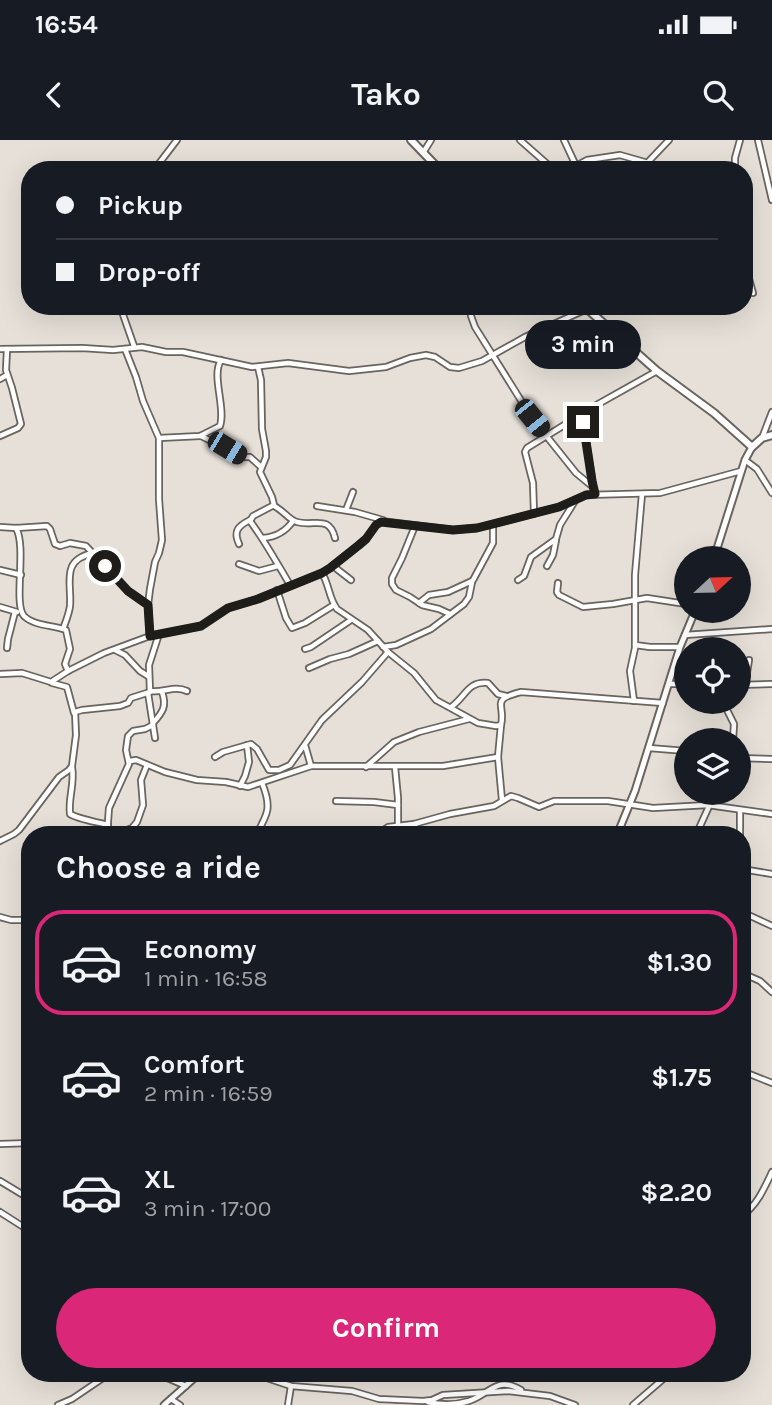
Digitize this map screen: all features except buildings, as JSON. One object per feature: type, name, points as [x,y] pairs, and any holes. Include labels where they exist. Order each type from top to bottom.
[{"type":"main road","points":[[411,140],[431,161]]},
{"type":"main road","points":[[597,315],[657,371],[714,413],[752,447],[762,438],[772,435]]},
{"type":"street","points":[[161,161],[177,140]]},
{"type":"street","points":[[423,153],[431,140]]},
{"type":"street","points":[[520,140],[544,161]]},
{"type":"street","points":[[564,140],[574,161]]},
{"type":"street","points":[[651,161],[669,140]]},
{"type":"street","points":[[735,161],[740,140]]},
{"type":"street","points":[[758,140],[772,200]]},
{"type":"street","points":[[586,161],[620,155],[635,161]]},
{"type":"street","points":[[123,315],[134,346]]},
{"type":"street","points":[[472,315],[473,322],[492,356],[532,418],[576,473],[593,487]]},
{"type":"street","points":[[0,349],[125,349],[134,346],[183,352],[258,367],[288,363],[349,371],[386,367],[426,355],[458,368],[492,356],[525,337],[574,315]]},
{"type":"street","points":[[0,436],[22,424],[2,364],[7,349]]},
{"type":"street","points":[[125,349],[159,438],[162,540],[152,571],[148,605],[150,636]]},
{"type":"street","points":[[159,438],[201,436],[220,426],[217,369],[221,360]]},
{"type":"street","points":[[258,367],[266,451],[260,472],[272,497],[273,506]]},
{"type":"street","points":[[534,514],[533,483],[525,452],[527,448],[657,371]]},
{"type":"street","points":[[0,379],[7,375]]},
{"type":"street","points":[[762,438],[772,412]]},
{"type":"street","points":[[584,414],[595,494]]},
{"type":"street","points":[[201,436],[242,457],[250,457],[261,467]]},
{"type":"street","points":[[717,546],[741,471],[752,447]]},
{"type":"street","points":[[745,460],[761,475],[772,493]]},
{"type":"street","points":[[317,506],[346,510],[384,521],[453,530],[493,525],[559,507],[586,495],[652,494],[676,490],[741,471]]},
{"type":"street","points":[[346,510],[353,492]]},
{"type":"street","points":[[634,701],[630,671],[635,645],[635,575],[642,494]]},
{"type":"street","points":[[547,566],[561,526],[575,500]]},
{"type":"street","points":[[239,544],[236,530],[240,525],[273,506]]},
{"type":"street","points":[[273,506],[298,523],[328,525],[335,538]]},
{"type":"street","points":[[250,520],[290,585]]},
{"type":"street","points":[[263,538],[281,533],[293,521]]},
{"type":"street","points":[[51,682],[104,653],[150,636],[201,626],[228,608],[322,573],[366,539],[376,525],[384,521]]},
{"type":"street","points":[[383,647],[396,645],[430,629],[467,601],[472,581],[493,544],[493,525]]},
{"type":"street","points":[[0,527],[47,526],[55,544],[86,546],[128,591],[148,605]]},
{"type":"street","points":[[415,526],[392,578],[392,584],[396,590],[426,607],[450,614]]},
{"type":"street","points":[[16,528],[20,540],[22,613],[25,618],[63,629],[67,633],[70,649],[65,664],[68,671]]},
{"type":"street","points":[[518,580],[524,576],[531,558],[556,539]]},
{"type":"street","points":[[63,629],[70,607],[71,571],[76,561],[93,553]]},
{"type":"street","points":[[239,564],[259,571],[278,566]]},
{"type":"street","points":[[333,566],[351,580]]},
{"type":"street","points":[[0,570],[21,575]]},
{"type":"street","points":[[322,573],[334,605],[351,620],[362,625],[388,652],[414,673],[436,700],[481,724],[501,725]]},
{"type":"street","points":[[419,603],[429,595],[448,592],[472,581]]},
{"type":"street","points":[[558,583],[559,595],[580,607],[656,598],[674,602]]},
{"type":"street","points":[[277,590],[292,628],[334,605]]},
{"type":"street","points":[[0,607],[22,613]]},
{"type":"street","points":[[7,648],[15,612]]},
{"type":"street","points":[[305,649],[351,620]]},
{"type":"street","points":[[690,623],[685,635],[772,629]]},
{"type":"street","points":[[155,738],[148,676],[159,634]]},
{"type":"street","points":[[309,668],[378,641]]},
{"type":"street","points":[[635,645],[674,647]]},
{"type":"street","points":[[115,650],[125,655],[148,676]]},
{"type":"street","points":[[215,757],[251,744],[255,746],[269,771],[279,771],[290,765],[322,720],[362,682],[388,652]]},
{"type":"street","points":[[621,826],[674,667]]},
{"type":"street","points":[[0,674],[22,673],[67,687],[75,714],[76,735],[70,814],[108,825],[109,808],[130,761],[126,750],[128,736],[133,731],[153,724],[164,709],[165,699],[162,692]]},
{"type":"street","points":[[450,708],[478,683],[488,683],[498,694],[506,696],[535,692],[663,704]]},
{"type":"street","points":[[669,684],[674,684]]},
{"type":"street","points":[[751,685],[772,684]]},
{"type":"street","points":[[75,714],[82,710],[124,705],[131,698],[149,692],[177,688],[187,691]]},
{"type":"street","points":[[502,800],[498,757],[503,719],[500,708],[506,696]]},
{"type":"street","points":[[366,766],[394,742],[428,729],[470,719]]},
{"type":"street","points":[[240,786],[248,765],[247,745]]},
{"type":"street","points":[[305,745],[311,766]]},
{"type":"street","points":[[649,748],[674,750]]},
{"type":"street","points":[[130,761],[136,760],[197,780],[226,782],[248,788],[311,766],[453,766],[498,757]]},
{"type":"street","points":[[751,758],[772,759]]},
{"type":"street","points":[[134,826],[144,805],[141,779],[147,765]]},
{"type":"street","points":[[22,826],[59,777],[72,766]]},
{"type":"street","points":[[395,768],[398,826],[494,806],[514,796],[539,807],[551,802],[608,801],[653,808],[708,805],[772,814]]},
{"type":"street","points":[[261,783],[267,797],[267,812],[261,826]]},
{"type":"street","points":[[336,801],[398,806]]},
{"type":"street","points":[[700,826],[708,805]]},
{"type":"street","points":[[740,810],[740,826]]},
{"type":"street","points":[[0,841],[21,827]]},
{"type":"street","points":[[751,870],[772,874]]},
{"type":"street","points":[[751,916],[772,926]]},
{"type":"street","points":[[0,917],[21,920]]},
{"type":"street","points":[[751,977],[772,992]]},
{"type":"street","points":[[751,1075],[772,1083]]},
{"type":"street","points":[[0,1144],[21,1143]]},
{"type":"street","points":[[751,1209],[772,1172]]},
{"type":"street","points":[[0,1181],[21,1194]]},
{"type":"street","points":[[0,1212],[21,1224]]},
{"type":"street","points":[[58,1405],[98,1382]]},
{"type":"street","points":[[177,1382],[186,1386]]},
{"type":"street","points":[[164,1405],[190,1382]]},
{"type":"street","points":[[279,1382],[291,1386],[344,1390],[379,1399],[423,1401],[443,1395],[486,1391],[525,1392],[550,1396],[575,1405]]},
{"type":"street","points":[[633,1405],[660,1382]]},
{"type":"street","points":[[288,1405],[291,1386]]},
{"type":"street","points":[[423,1401],[432,1404],[461,1403],[486,1391]]},
{"type":"street","points":[[172,1399],[180,1405]]},
{"type":"route","points":[[105,566],[128,591],[148,605],[150,636],[194,628],[205,624],[228,608],[322,573],[366,539],[381,522],[453,530],[477,528],[559,507],[586,495],[595,494],[583,422]]}]
